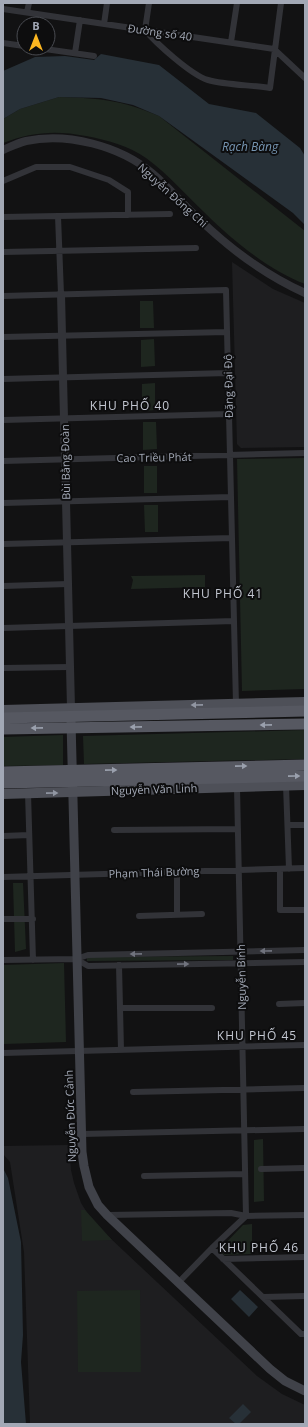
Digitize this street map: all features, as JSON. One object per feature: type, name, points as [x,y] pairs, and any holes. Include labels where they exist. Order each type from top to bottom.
[{"type":"highway","points":[[3,718],[71,712],[237,708],[305,711]]},
{"type":"highway","points":[[3,729],[305,724]]},
{"type":"highway","name":"Nguyễn Văn Linh","points":[[3,772],[73,782],[305,765]]},
{"type":"highway","name":"Nguyễn Văn Linh","points":[[3,783],[305,776]]},
{"type":"main road","points":[[237,708],[305,702]]},
{"type":"main road","points":[[3,710],[71,712]]},
{"type":"main road","name":"Nguyễn Đức Cảnh","points":[[71,712],[76,959],[82,1134],[84,1166],[87,1180],[95,1199],[107,1215],[178,1284],[278,1376],[305,1391]]},
{"type":"main road","name":"Nguyễn Văn Linh","points":[[3,794],[28,793],[73,782],[237,787],[305,785]]},
{"type":"street","points":[[27,12],[29,3]]},
{"type":"street","points":[[104,24],[107,3]]},
{"type":"street","points":[[149,3],[145,30],[154,40],[196,74],[208,80],[270,88],[281,3]]},
{"type":"street","points":[[231,42],[237,3]]},
{"type":"street","name":"Đường số 40","points":[[3,9],[274,49]]},
{"type":"street","points":[[75,53],[80,20]]},
{"type":"street","points":[[3,43],[16,45]]},
{"type":"street","points":[[274,49],[304,75]]},
{"type":"street","points":[[56,50],[94,56]]},
{"type":"street","name":"Nguyễn Đổng Chi","points":[[3,150],[26,141],[60,139],[93,145],[126,156],[152,173],[198,218],[232,248],[274,277],[305,293]]},
{"type":"street","points":[[3,181],[36,167],[70,167],[108,180],[128,192],[128,215]]},
{"type":"street","points":[[3,217],[170,214]]},
{"type":"street","name":"Bùi Bằng Đoàn","points":[[58,216],[71,712]]},
{"type":"street","points":[[3,252],[196,248]]},
{"type":"street","name":"Đặng Đại Độ","points":[[3,296],[226,290],[237,708]]},
{"type":"street","points":[[3,337],[227,332]]},
{"type":"street","points":[[3,379],[228,373]]},
{"type":"street","points":[[3,420],[229,414]]},
{"type":"street","name":"Cao Triều Phát","points":[[3,461],[305,453]]},
{"type":"street","points":[[3,503],[231,497]]},
{"type":"street","points":[[3,544],[232,538]]},
{"type":"street","points":[[3,586],[68,584]]},
{"type":"street","points":[[3,628],[234,622]]},
{"type":"street","points":[[3,668],[70,667]]},
{"type":"street","points":[[286,785],[290,869]]},
{"type":"street","name":"Nguyễn Bính","points":[[237,787],[246,1216]]},
{"type":"street","points":[[28,793],[30,876],[33,919],[33,960]]},
{"type":"street","points":[[288,825],[305,825]]},
{"type":"street","points":[[114,830],[238,829]]},
{"type":"street","points":[[3,836],[30,835]]},
{"type":"street","name":"Phạm Thái Bường","points":[[3,877],[305,868]]},
{"type":"street","points":[[280,869],[280,910],[305,910]]},
{"type":"street","points":[[177,871],[177,914]]},
{"type":"street","points":[[139,916],[202,914]]},
{"type":"street","points":[[3,919],[33,919]]},
{"type":"street","points":[[3,960],[76,959],[88,955],[305,950]]},
{"type":"street","points":[[76,959],[88,966],[305,962]]},
{"type":"street","points":[[119,965],[121,1050]]},
{"type":"street","points":[[279,1004],[305,1004]]},
{"type":"street","points":[[120,1008],[212,1008]]},
{"type":"street","points":[[3,1052],[305,1045]]},
{"type":"street","points":[[132,1092],[305,1088]]},
{"type":"street","points":[[82,1134],[305,1129]]},
{"type":"street","points":[[262,1169],[305,1168]]},
{"type":"street","points":[[144,1176],[245,1174]]},
{"type":"street","points":[[107,1215],[231,1213],[246,1216],[305,1215]]},
{"type":"street","points":[[178,1284],[212,1248],[246,1216]]},
{"type":"street","points":[[212,1248],[301,1334],[305,1334]]},
{"type":"street","points":[[223,1259],[305,1257]]},
{"type":"street","points":[[263,1297],[305,1296]]},
{"type":"shaded area","points":[[59,97],[98,99],[122,103],[159,116],[305,231],[305,284],[278,271],[252,254],[216,224],[162,171],[146,158],[132,150],[102,139],[64,133],[34,134],[3,143],[3,119],[20,109]]},
{"type":"shaded area","points":[[232,262],[273,289],[305,303],[305,447],[241,448],[237,444]]},
{"type":"shaded area","points":[[140,301],[153,301],[154,328],[140,328]]},
{"type":"shaded area","points":[[154,339],[155,366],[141,367],[141,340]]},
{"type":"shaded area","points":[[155,383],[155,410],[142,411],[142,384]]},
{"type":"shaded area","points":[[143,422],[156,422],[157,449],[143,450]]},
{"type":"shaded area","points":[[305,458],[305,689],[242,691],[237,459]]},
{"type":"shaded area","points":[[144,466],[157,466],[157,493],[144,493]]},
{"type":"shaded area","points":[[144,505],[158,505],[158,532],[145,532]]},
{"type":"shaded area","points":[[205,575],[205,587],[131,589],[133,580],[131,576]]},
{"type":"shaded area","points":[[305,730],[305,759],[84,764],[83,736]]},
{"type":"shaded area","points":[[63,735],[63,765],[3,766],[3,737]]},
{"type":"shaded area","points":[[13,883],[23,883],[26,949],[15,952]]},
{"type":"shaded area","points":[[233,956],[233,960],[87,961],[87,957]]},
{"type":"shaded area","points":[[64,963],[66,1042],[4,1044],[3,965]]},
{"type":"shaded area","points":[[263,1139],[264,1201],[254,1202],[254,1140]]},
{"type":"shaded area","points":[[69,1145],[71,1170],[74,1183],[81,1203],[93,1222],[257,1376],[282,1394],[305,1405],[305,1424],[30,1424],[24,1252],[10,1162],[3,1154],[3,1146]]},
{"type":"shaded area","points":[[81,1210],[85,1210],[112,1240],[82,1241]]},
{"type":"shaded area","points":[[252,1224],[252,1254],[224,1255],[219,1250],[243,1225]]},
{"type":"shaded area","points":[[140,1290],[141,1372],[78,1372],[77,1291]]},
{"type":"water","name":"Rạch Bàng","points":[[101,54],[159,65],[209,104],[256,113],[300,148],[305,156],[305,225],[293,213],[159,116],[133,105],[101,98],[59,97],[20,109],[3,119],[3,71],[35,57],[65,56],[94,60]]},
{"type":"water","points":[[3,1168],[8,1178],[21,1242],[23,1335],[21,1362],[26,1424],[3,1424]]},
{"type":"water","points":[[240,1290],[258,1307],[249,1317],[231,1299]]},
{"type":"water","points":[[243,1404],[251,1412],[239,1424],[236,1424],[229,1418]]},
{"type":"district","name":"KHU PHỐ 40","points":[[130,405]]},
{"type":"district","name":"KHU PHỐ 41","points":[[223,593]]},
{"type":"district","name":"KHU PHỐ 45","points":[[257,1035]]},
{"type":"district","name":"KHU PHỐ 46","points":[[259,1247]]}]
